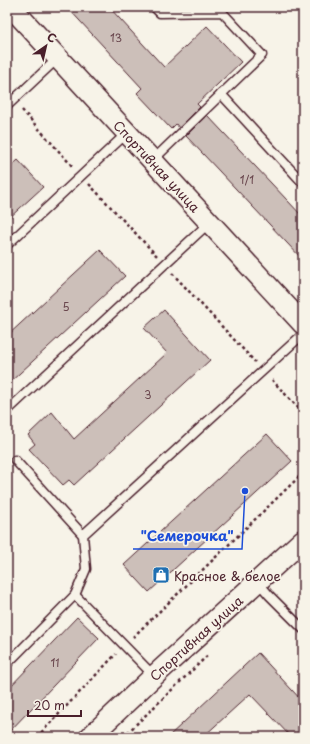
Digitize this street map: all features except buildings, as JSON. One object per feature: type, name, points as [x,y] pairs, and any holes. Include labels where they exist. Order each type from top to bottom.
[{"type":"street","name":"Спортивная улица","points":[[11,7],[303,324]]},
{"type":"street","name":"Спортивная улица","points":[[90,737],[154,676],[303,540]]},
{"type":"lane","points":[[152,161],[262,55],[222,12],[160,13],[154,7]]},
{"type":"lane","points":[[10,103],[58,58]]},
{"type":"lane","points":[[221,94],[303,183]]},
{"type":"lane","points":[[7,244],[127,133]]},
{"type":"lane","points":[[7,411],[210,223]]},
{"type":"lane","points":[[83,535],[303,334]]},
{"type":"lane","points":[[7,664],[76,595],[86,569],[83,535],[15,460]]},
{"type":"lane","points":[[258,582],[303,629]]},
{"type":"lane","points":[[76,595],[154,676]]},
{"type":"path","points":[[10,103],[165,264],[303,413]]},
{"type":"path","points":[[37,737],[124,646],[303,473]]},
{"type":"path","points":[[123,737],[213,650]]},
{"type":"place","name":"\"Семерочка\"","points":[[245,491]]},
{"type":"place","name":"Красное & белое","points":[[161,575]]}]
